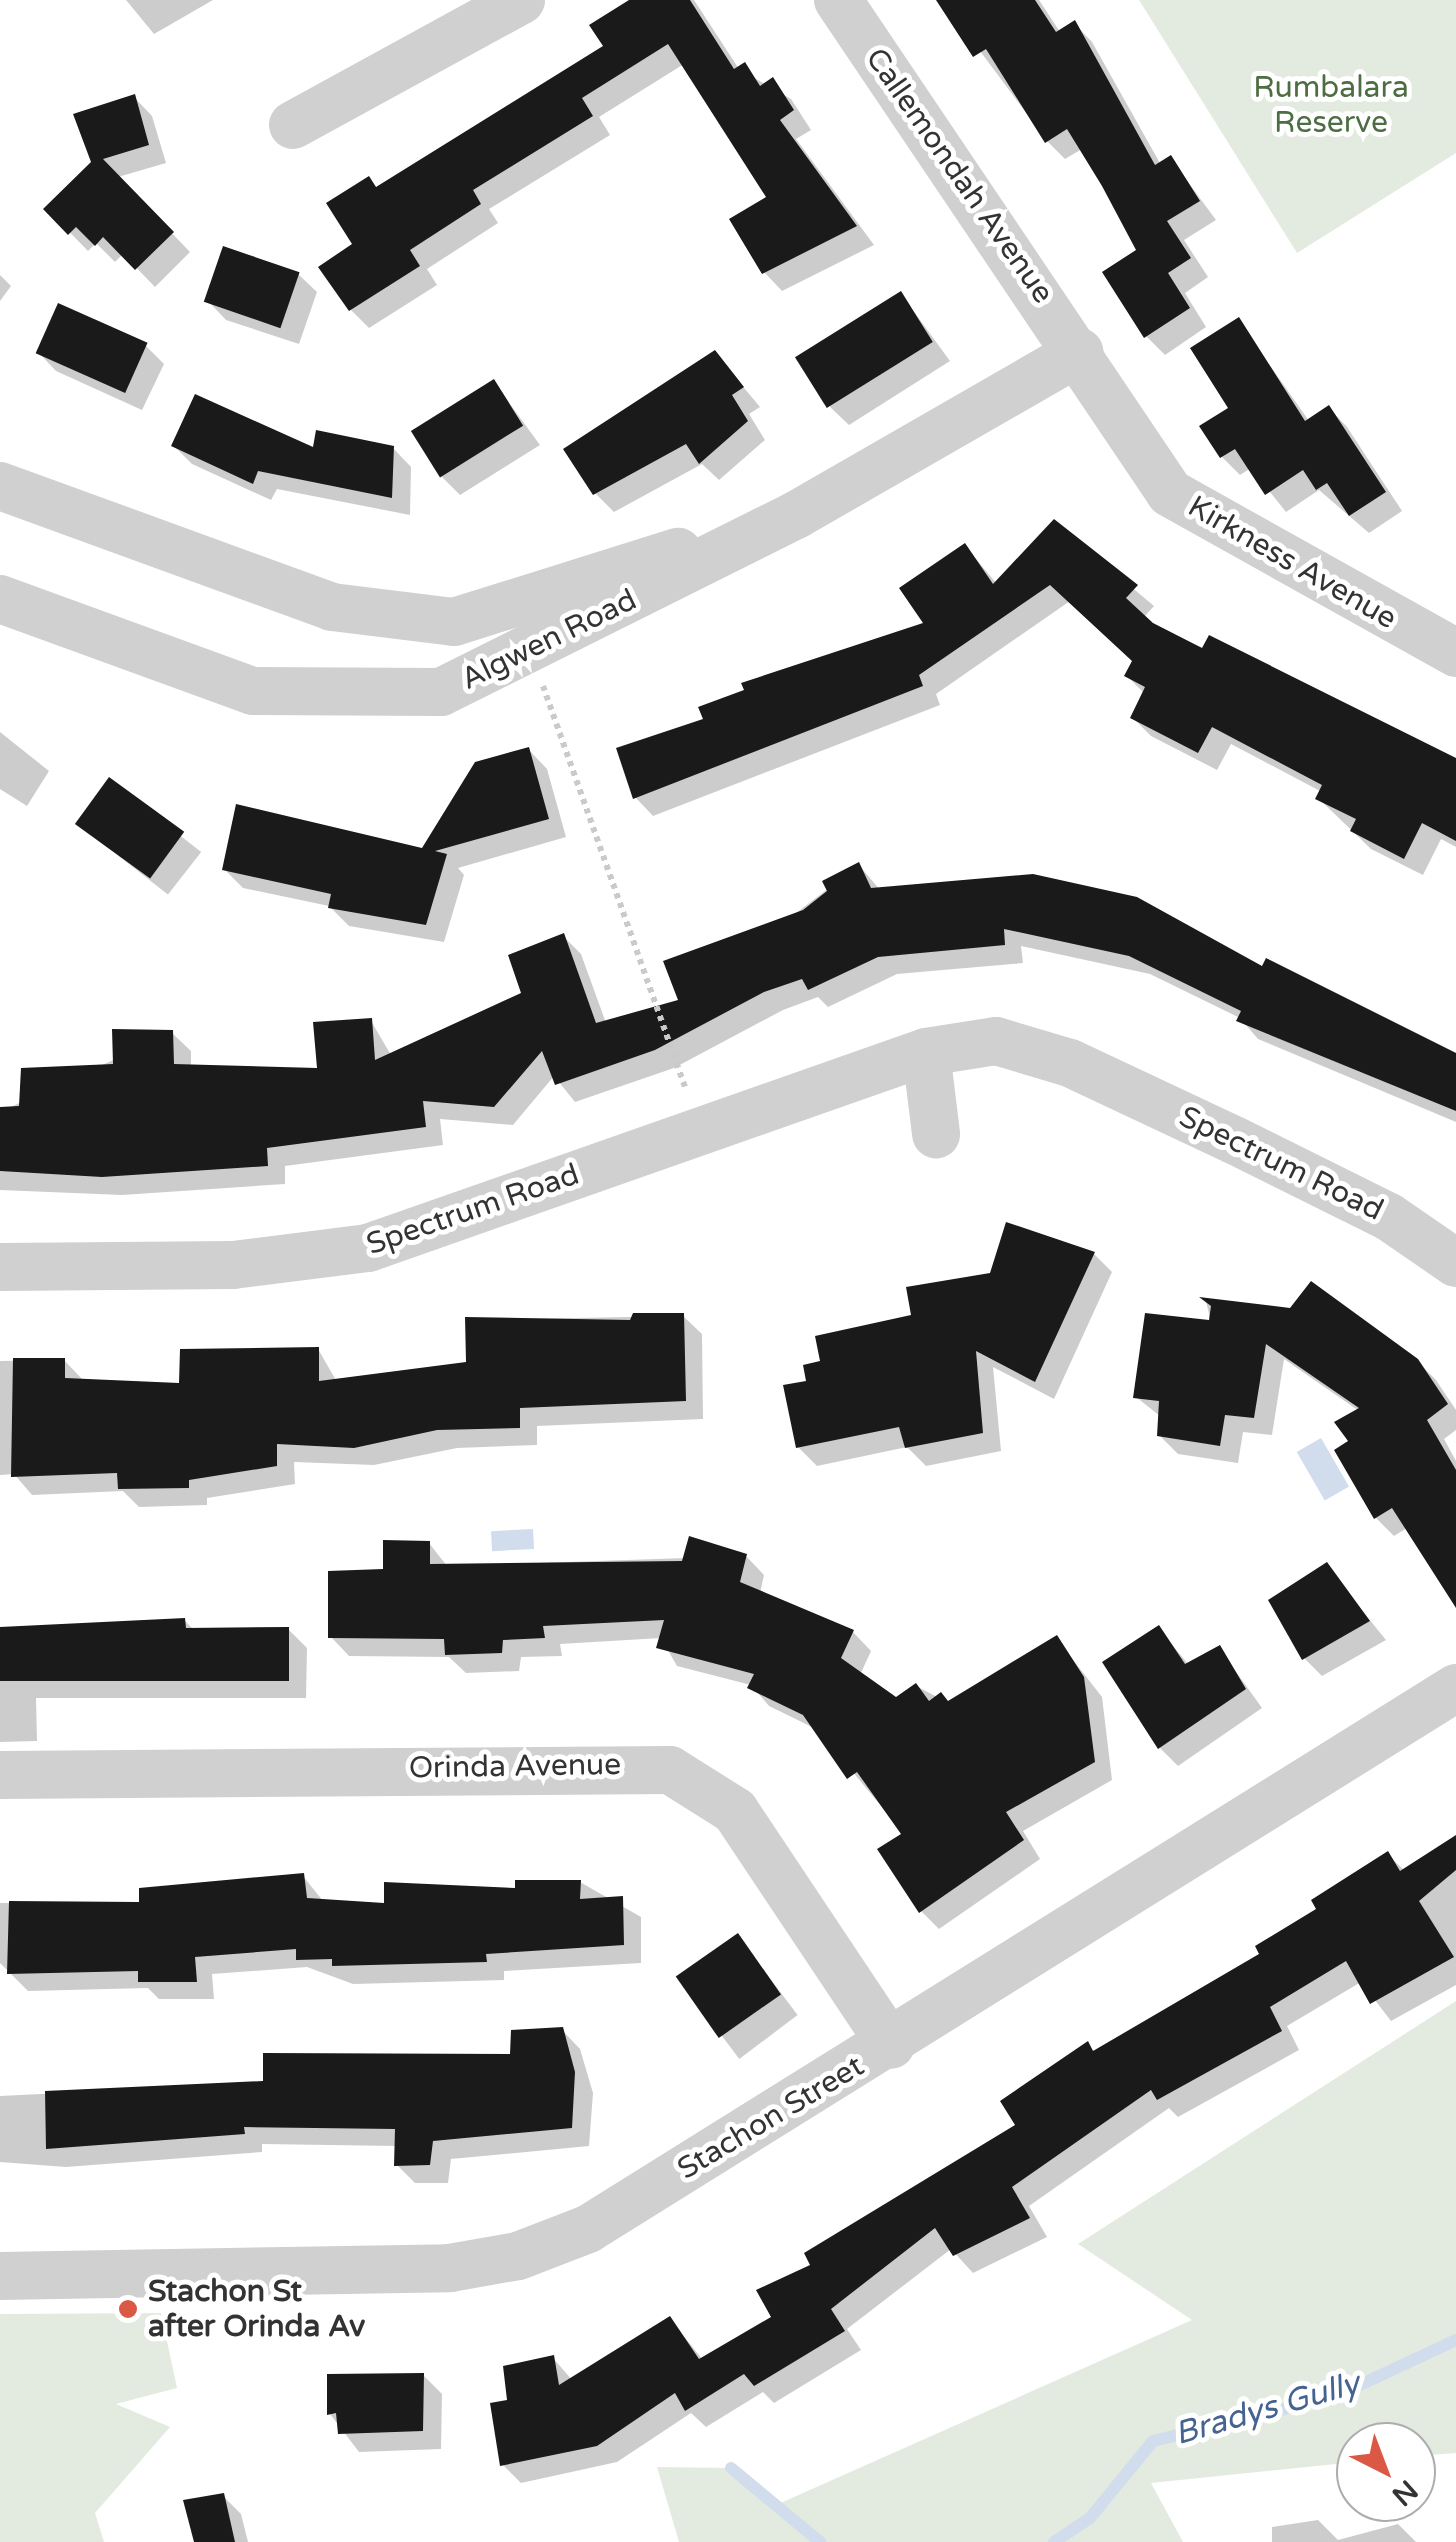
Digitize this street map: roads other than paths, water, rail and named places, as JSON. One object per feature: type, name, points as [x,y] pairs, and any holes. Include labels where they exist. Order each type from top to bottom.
[{"type":"street","points":[[293,125],[520,0]]},
{"type":"street","name":"Callemondah Avenue","points":[[838,0],[1080,352]]},
{"type":"street","name":"Algwen Road","points":[[0,599],[253,691],[441,692],[796,515],[1080,352]]},
{"type":"street","name":"Kirkness Avenue","points":[[1080,352],[1170,493],[1456,653]]},
{"type":"street","name":"Algwen Road","points":[[0,486],[332,608],[454,622],[796,515]]},
{"type":"street","name":"Spectrum Road","points":[[0,1267],[253,1264],[368,1248],[926,1052],[996,1041],[1070,1062],[1389,1217],[1456,1264]]},
{"type":"street","points":[[926,1052],[936,1134]]},
{"type":"street","name":"Stachon Street","points":[[0,2276],[450,2268],[518,2256],[588,2229],[891,2046],[1456,1688]]},
{"type":"street","name":"Orinda Avenue","points":[[0,1775],[670,1770],[735,1811],[891,2046]]},
{"type":"water","points":[[1321,1438],[1349,1486],[1325,1500],[1297,1452]]},
{"type":"water","points":[[533,1529],[534,1549],[492,1551],[491,1531]]},
{"type":"waterway","name":"Bradys Gully","points":[[1054,2542],[1090,2518],[1153,2441],[1334,2397],[1456,2340]]},
{"type":"waterway","name":"Bradys Gully","points":[[731,2468],[820,2542]]},
{"type":"place","name":"Stachon St after Orinda Av","points":[[128,2309]]},
{"type":"park label","name":"Rumbalara Reserve","points":[[1331,105]]}]
